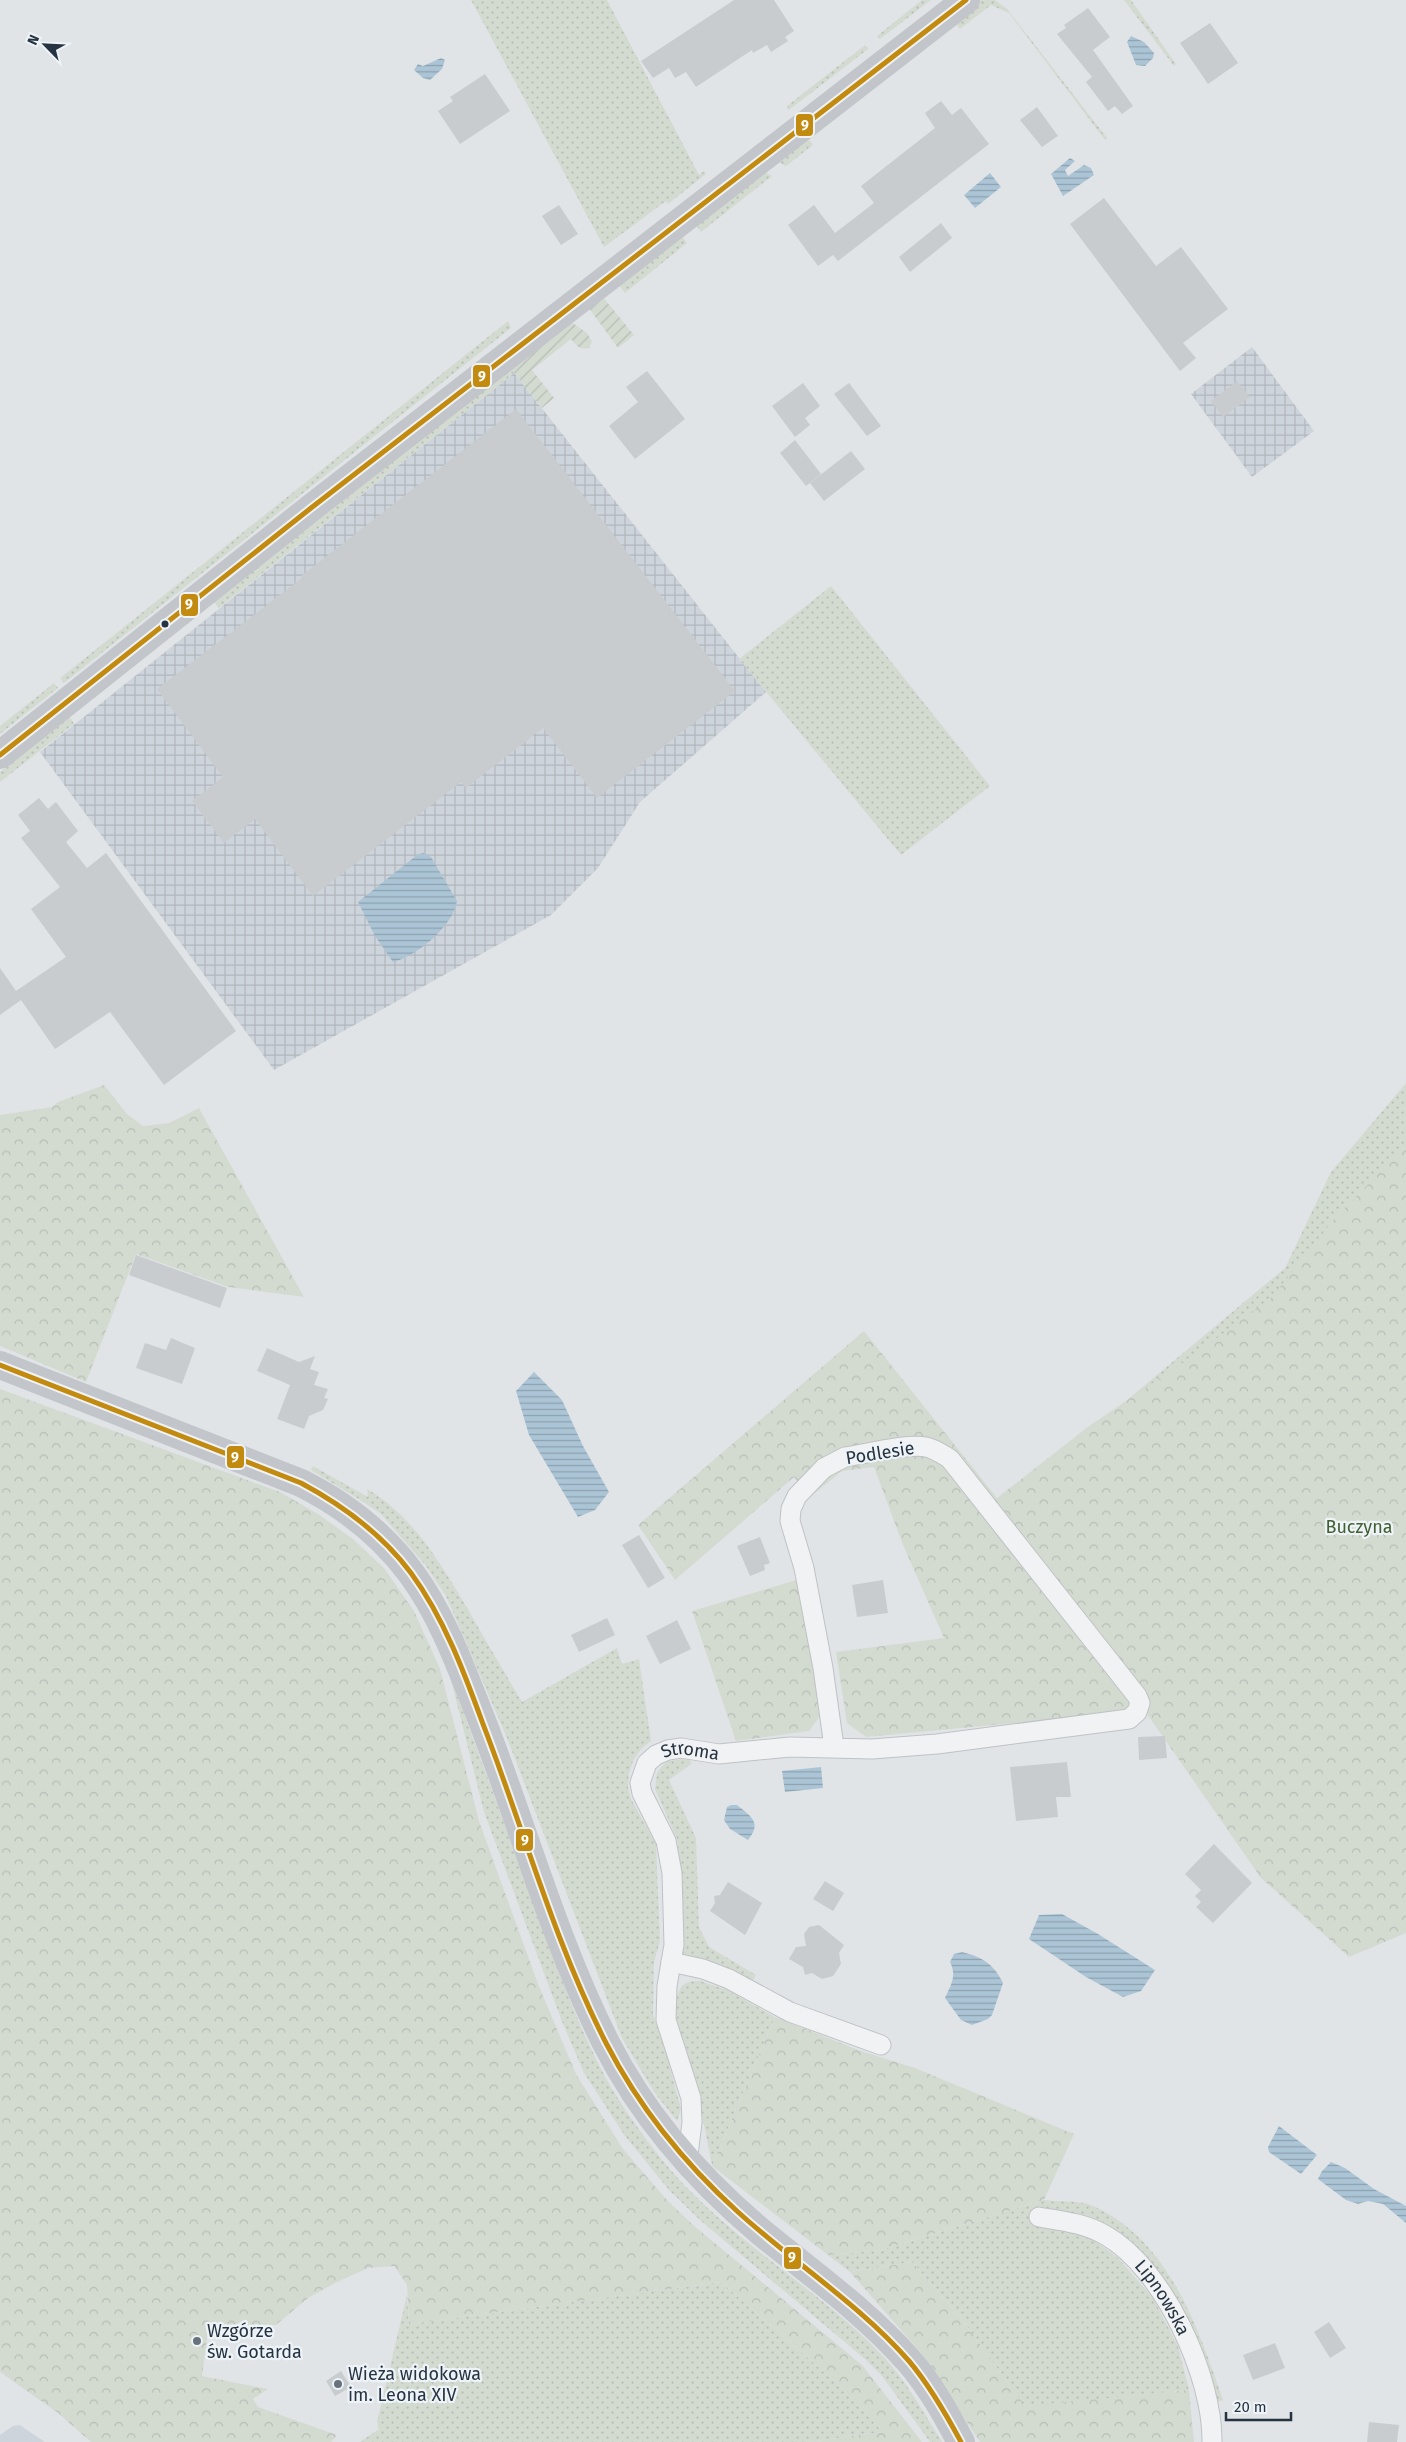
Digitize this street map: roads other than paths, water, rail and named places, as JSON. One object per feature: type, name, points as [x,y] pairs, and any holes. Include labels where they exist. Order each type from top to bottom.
[{"type":"main road","points":[[0,755],[319,502],[966,0]]},
{"type":"main road","points":[[0,1365],[301,1483],[348,1510],[378,1535],[425,1594],[439,1618],[497,1759],[564,1944],[606,2044],[636,2095],[687,2162],[760,2231],[832,2288],[891,2341],[928,2386],[961,2442]]},
{"type":"street","name":"Podlesie","points":[[834,1747],[823,1668],[808,1587],[790,1521],[792,1509],[797,1496],[824,1468],[835,1461],[845,1457],[910,1447],[924,1446],[938,1451],[950,1459],[1137,1696],[1140,1703],[1137,1712],[1129,1719],[1117,1720]]},
{"type":"street","name":"Stroma","points":[[687,2162],[692,2123],[691,2098],[666,2020],[667,1986],[674,1945],[672,1873],[666,1841],[642,1793],[640,1783],[647,1764],[658,1754],[681,1748],[719,1754],[790,1747],[872,1749],[928,1745],[1117,1720]]},
{"type":"street","points":[[671,1962],[703,1968],[729,1979],[790,2012],[881,2045]]},
{"type":"street","name":"Lipnowska","points":[[1039,2217],[1080,2223],[1107,2236],[1136,2260],[1155,2283],[1169,2304],[1186,2337],[1207,2395],[1212,2423],[1212,2442]]},
{"type":"water","points":[[1131,36],[1144,42],[1154,53],[1153,58],[1145,66],[1136,65],[1127,42]]},
{"type":"water","points":[[441,58],[445,60],[442,69],[430,80],[423,78],[414,70],[418,64],[423,66]]},
{"type":"water","points":[[1070,158],[1075,161],[1065,170],[1068,176],[1084,165],[1091,168],[1094,175],[1063,196],[1051,174]]},
{"type":"water","points":[[990,173],[1001,187],[975,208],[964,195]]},
{"type":"water","points":[[423,853],[431,857],[457,901],[449,920],[432,939],[413,953],[393,962],[375,936],[358,902],[417,855]]},
{"type":"water","points":[[534,1372],[562,1400],[583,1446],[609,1492],[595,1510],[578,1517],[529,1435],[516,1391]]},
{"type":"water","points":[[821,1767],[823,1788],[785,1792],[782,1771]]},
{"type":"water","points":[[737,1805],[747,1813],[755,1825],[748,1840],[730,1829],[724,1820],[727,1807]]},
{"type":"water","points":[[1062,1914],[1155,1970],[1141,1991],[1123,1997],[1086,1977],[1029,1939],[1039,1915]]},
{"type":"water","points":[[962,1952],[987,1962],[996,1971],[1003,1983],[992,2015],[988,2019],[972,2025],[961,2020],[945,1998],[953,1976],[950,1962],[954,1954]]},
{"type":"water","points":[[1279,2126],[1317,2155],[1301,2174],[1269,2152],[1268,2147]]},
{"type":"water","points":[[1331,2162],[1345,2168],[1374,2189],[1406,2206],[1406,2223],[1383,2204],[1368,2201],[1358,2204],[1346,2200],[1318,2179],[1322,2171]]},
{"type":"place","name":"Wzgórze św. Gotarda","points":[[197,2341]]},
{"type":"place","name":"Wieża widokowa im. Leona XIV","points":[[338,2384]]},
{"type":"park label","name":"Buczyna","points":[[1359,1527]]}]
